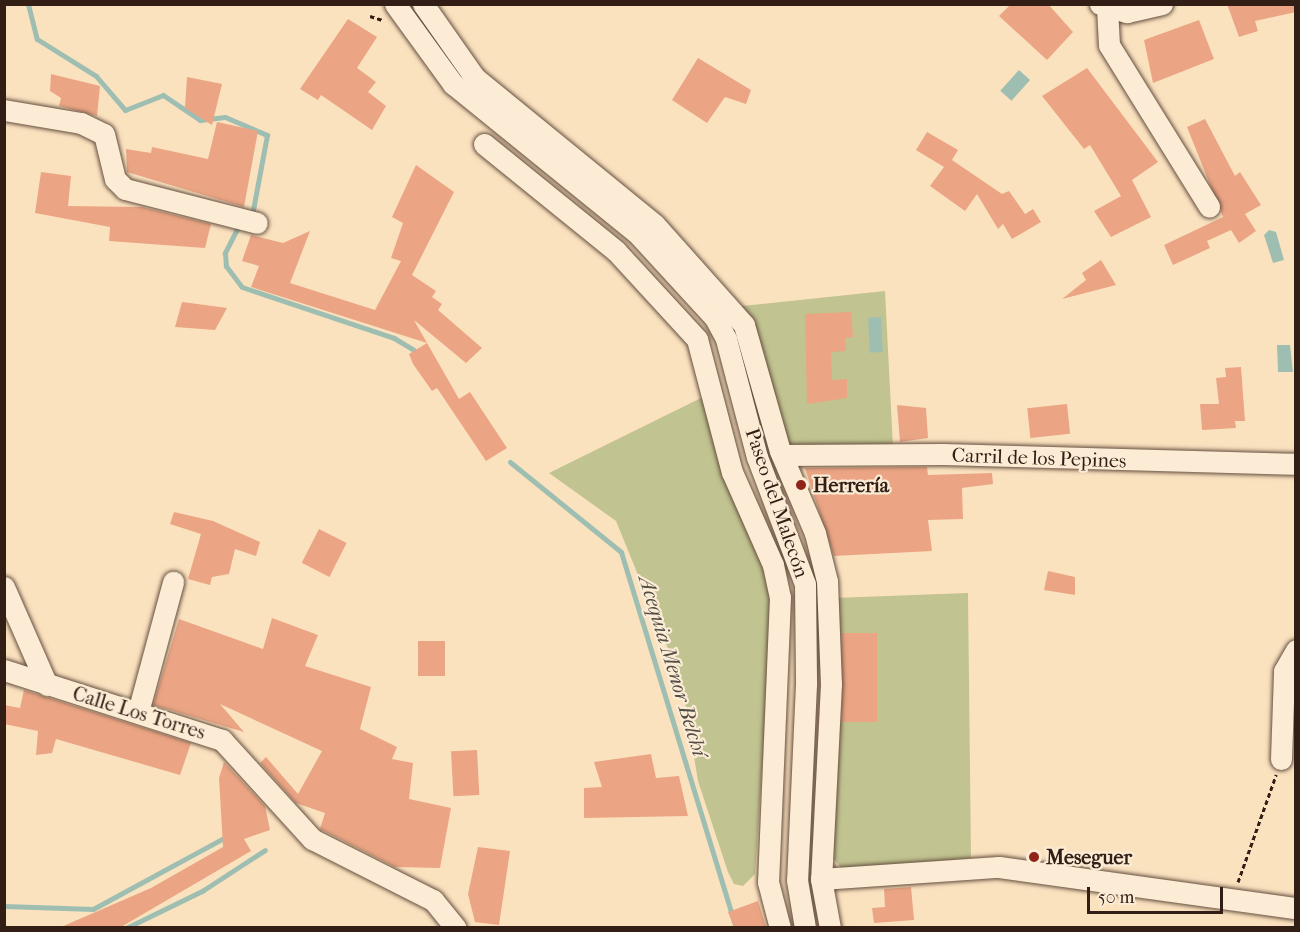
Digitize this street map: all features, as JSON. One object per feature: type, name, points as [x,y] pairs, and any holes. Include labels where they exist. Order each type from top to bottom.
[{"type":"street","points":[[423,4],[476,78],[655,225],[736,312],[757,362],[782,455],[814,533],[828,588],[831,684],[821,879],[830,927]]},
{"type":"street","points":[[1162,4],[1141,11],[1104,6],[1108,45],[1209,206]]},
{"type":"street","name":"Paseo del Malecón","points":[[391,13],[453,84],[636,232],[715,318],[726,339],[757,457],[805,584],[797,880],[805,927]]},
{"type":"street","points":[[4,110],[81,123],[104,134],[115,179],[125,189],[257,222]]},
{"type":"street","points":[[484,144],[616,251],[697,339],[732,472],[773,565],[780,597],[768,882],[780,927]]},
{"type":"street","name":"Carril de los Pepines","points":[[782,455],[943,454],[1296,464]]},
{"type":"street","points":[[138,712],[172,582]]},
{"type":"street","points":[[4,587],[47,685]]},
{"type":"street","points":[[1281,759],[1284,671],[1296,650]]},
{"type":"street","name":"Calle Los Torres","points":[[4,670],[222,740],[312,839],[433,900],[456,927]]},
{"type":"street","points":[[821,879],[999,867],[1110,878],[1232,901],[1296,908]]},
{"type":"path","points":[[370,16],[391,13]]},
{"type":"path","points":[[1232,901],[1281,759]]},
{"type":"green space","points":[[885,291],[893,448],[787,447],[742,306]]},
{"type":"green space","points":[[707,395],[766,566],[773,600],[755,874],[743,886],[734,884],[728,872],[698,781],[682,683],[616,521],[549,473]]},
{"type":"green space","points":[[968,593],[971,858],[845,872],[831,856],[834,598]]},
{"type":"shaded area","points":[[1019,70],[1030,80],[1011,101],[1000,91]]},
{"type":"shaded area","points":[[1269,230],[1276,232],[1284,260],[1273,263],[1264,235]]},
{"type":"shaded area","points":[[881,317],[883,352],[870,353],[868,318]]},
{"type":"shaded area","points":[[1277,345],[1290,345],[1293,372],[1278,372]]},
{"type":"building","points":[[1011,4],[1048,4],[1073,32],[1047,60],[999,16]]},
{"type":"building","points":[[1227,4],[1296,4],[1296,12],[1255,21],[1258,31],[1239,37]]},
{"type":"building","points":[[348,19],[377,37],[357,68],[376,82],[368,92],[386,106],[372,130],[321,95],[318,100],[300,89]]},
{"type":"building","points":[[1199,20],[1214,59],[1153,83],[1144,40]]},
{"type":"building","points":[[698,58],[751,90],[746,104],[725,97],[707,123],[672,100]]},
{"type":"building","points":[[1087,68],[1158,162],[1132,180],[1151,217],[1111,237],[1094,211],[1121,196],[1090,145],[1084,149],[1042,96]]},
{"type":"building","points":[[51,74],[100,86],[97,116],[59,106],[61,98],[50,91]]},
{"type":"building","points":[[187,77],[222,84],[212,125],[185,108]]},
{"type":"building","points":[[1205,119],[1235,176],[1240,172],[1261,205],[1245,214],[1256,231],[1239,243],[1231,230],[1207,241],[1210,248],[1173,265],[1164,245],[1223,217],[1187,127]]},
{"type":"building","points":[[217,122],[258,131],[244,207],[127,172],[126,149],[151,153],[152,147],[208,159]]},
{"type":"building","points":[[927,132],[958,150],[952,160],[1002,194],[1009,191],[1025,214],[1033,209],[1041,222],[1012,239],[1003,224],[998,229],[977,194],[965,211],[930,186],[944,167],[916,150]]},
{"type":"building","points":[[416,165],[454,192],[412,275],[436,291],[432,297],[442,304],[438,310],[482,348],[466,363],[414,320],[427,343],[251,287],[259,266],[242,261],[251,235],[283,243],[310,231],[290,283],[375,310],[401,261],[391,258],[403,223],[392,217]]},
{"type":"building","points":[[41,172],[71,176],[68,206],[142,207],[211,224],[205,248],[109,241],[110,227],[35,213]]},
{"type":"building","points":[[1101,260],[1116,285],[1062,299],[1086,280],[1082,273]]},
{"type":"building","points":[[182,302],[227,308],[215,330],[175,327]]},
{"type":"building","points":[[851,312],[853,337],[845,338],[846,351],[831,352],[832,380],[847,379],[847,398],[807,404],[805,314]]},
{"type":"building","points":[[427,343],[459,399],[470,392],[507,448],[486,461],[437,388],[432,391],[413,364],[409,354]]},
{"type":"building","points":[[1241,367],[1245,421],[1235,421],[1236,428],[1202,430],[1200,404],[1219,404],[1216,378],[1226,377],[1225,368]]},
{"type":"building","points":[[1067,404],[1070,434],[1030,438],[1027,408]]},
{"type":"building","points":[[897,405],[926,408],[928,438],[900,442]]},
{"type":"building","points":[[927,467],[928,475],[992,473],[993,484],[962,488],[963,519],[928,520],[932,551],[834,556],[805,468]]},
{"type":"building","points":[[174,512],[213,521],[260,542],[256,556],[235,549],[229,574],[212,577],[210,585],[188,579],[201,534],[170,524]]},
{"type":"building","points":[[319,529],[347,543],[329,577],[302,563]]},
{"type":"building","points":[[1048,571],[1075,577],[1075,595],[1044,590]]},
{"type":"building","points":[[272,618],[318,635],[305,666],[371,687],[360,729],[397,747],[392,759],[413,763],[409,799],[451,808],[440,868],[395,867],[320,829],[325,813],[296,803],[260,763],[266,757],[298,794],[322,751],[220,704],[244,732],[153,705],[179,619],[263,649]]},
{"type":"building","points":[[842,633],[877,633],[877,722],[842,722]]},
{"type":"building","points":[[418,641],[445,641],[445,676],[418,676]]},
{"type":"building","points":[[24,690],[191,743],[180,775],[56,739],[52,753],[36,755],[38,731],[4,724],[4,705],[20,708]]},
{"type":"building","points":[[477,750],[479,795],[453,796],[451,751]]},
{"type":"building","points":[[651,754],[656,778],[679,776],[688,816],[584,818],[584,788],[602,787],[594,762]]},
{"type":"building","points":[[224,762],[265,806],[270,830],[244,839],[251,851],[121,927],[61,927],[151,888],[223,847],[219,778]]},
{"type":"building","points":[[478,847],[510,851],[499,925],[475,922],[468,894]]},
{"type":"building","points":[[911,887],[914,920],[874,923],[872,908],[885,907],[884,889]]},
{"type":"building","points":[[758,901],[766,927],[734,927],[728,912]]},
{"type":"waterway","name":"Acequia Menor Belchí","points":[[28,4],[37,39],[96,76],[125,110],[163,95],[200,120],[225,117],[267,135],[252,215]]},
{"type":"waterway","name":"Acequia Menor Belchí","points":[[240,223],[225,253],[226,266],[242,287],[394,338],[414,350]]},
{"type":"waterway","name":"Acequia Menor Belchí","points":[[510,462],[621,552],[736,928]]},
{"type":"waterway","points":[[4,906],[93,909],[224,838]]},
{"type":"waterway","points":[[126,928],[202,891],[265,850]]},
{"type":"place","name":"Herrería","points":[[801,485]]},
{"type":"place","name":"Meseguer","points":[[1034,857]]}]
